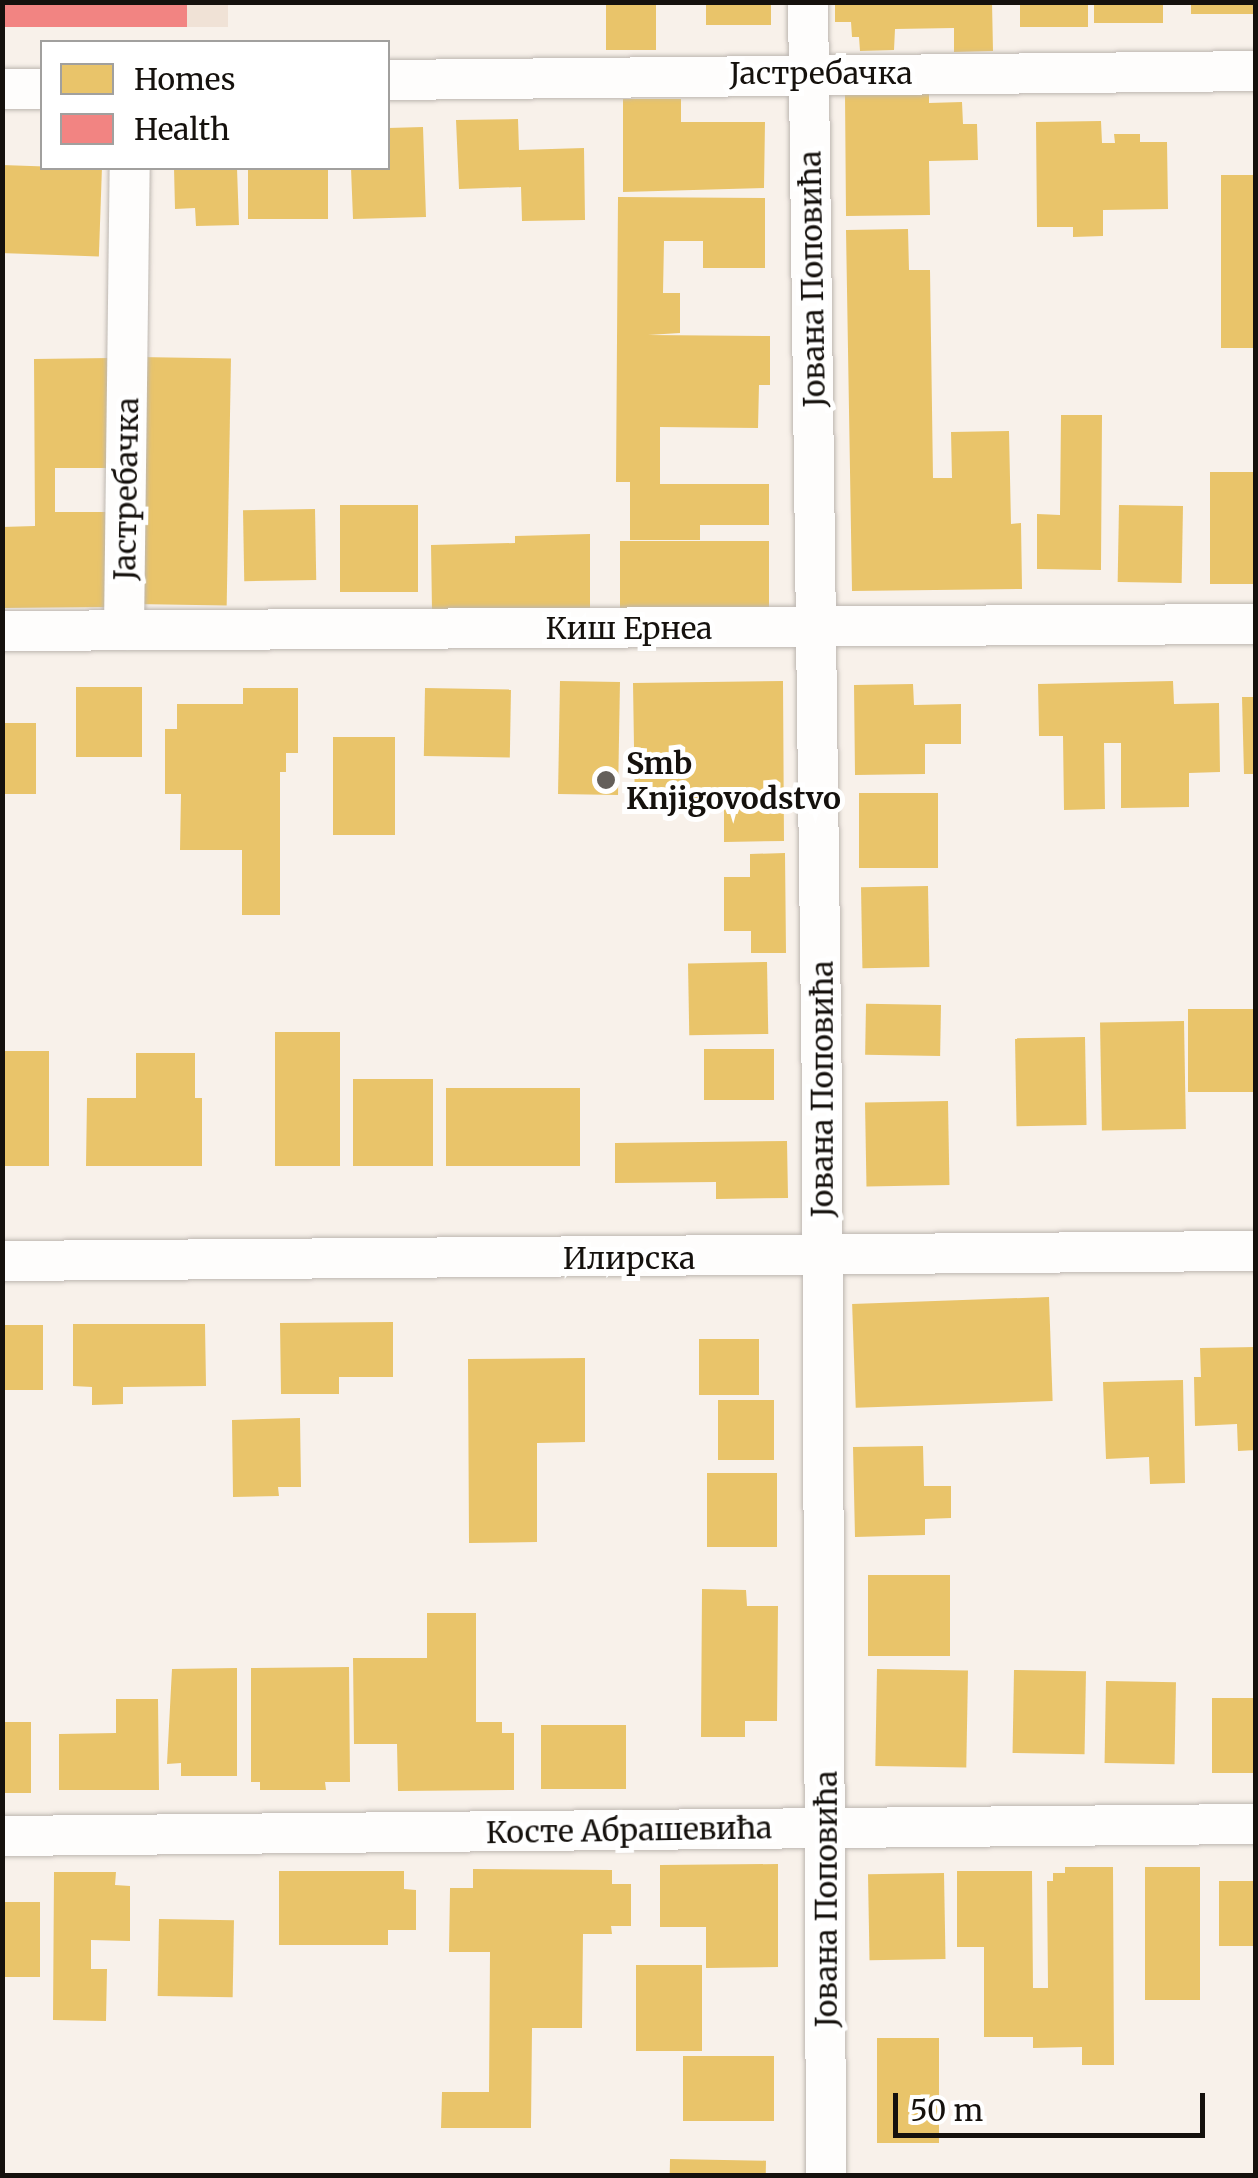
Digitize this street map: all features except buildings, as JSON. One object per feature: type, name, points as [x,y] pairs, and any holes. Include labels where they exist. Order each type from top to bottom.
[{"type":"street","name":"Јована Поповића","points":[[808,2],[818,627],[826,2176]]},
{"type":"street","name":"Јастребачка","points":[[390,80],[1256,71]]},
{"type":"street","points":[[2,89],[40,89]]},
{"type":"street","name":"Јастребачка","points":[[124,630],[130,170]]},
{"type":"street","name":"Киш Ернеа","points":[[2,631],[1256,624]]},
{"type":"street","name":"Илирска","points":[[2,1261],[823,1257],[1256,1250]]},
{"type":"street","name":"Косте Абрашевића","points":[[2,1836],[1256,1824]]},
{"type":"shaded area","points":[[2,3],[228,3],[228,27],[2,27]]},
{"type":"place","name":"Smb Knjigovodstvo","points":[[606,780]]}]
